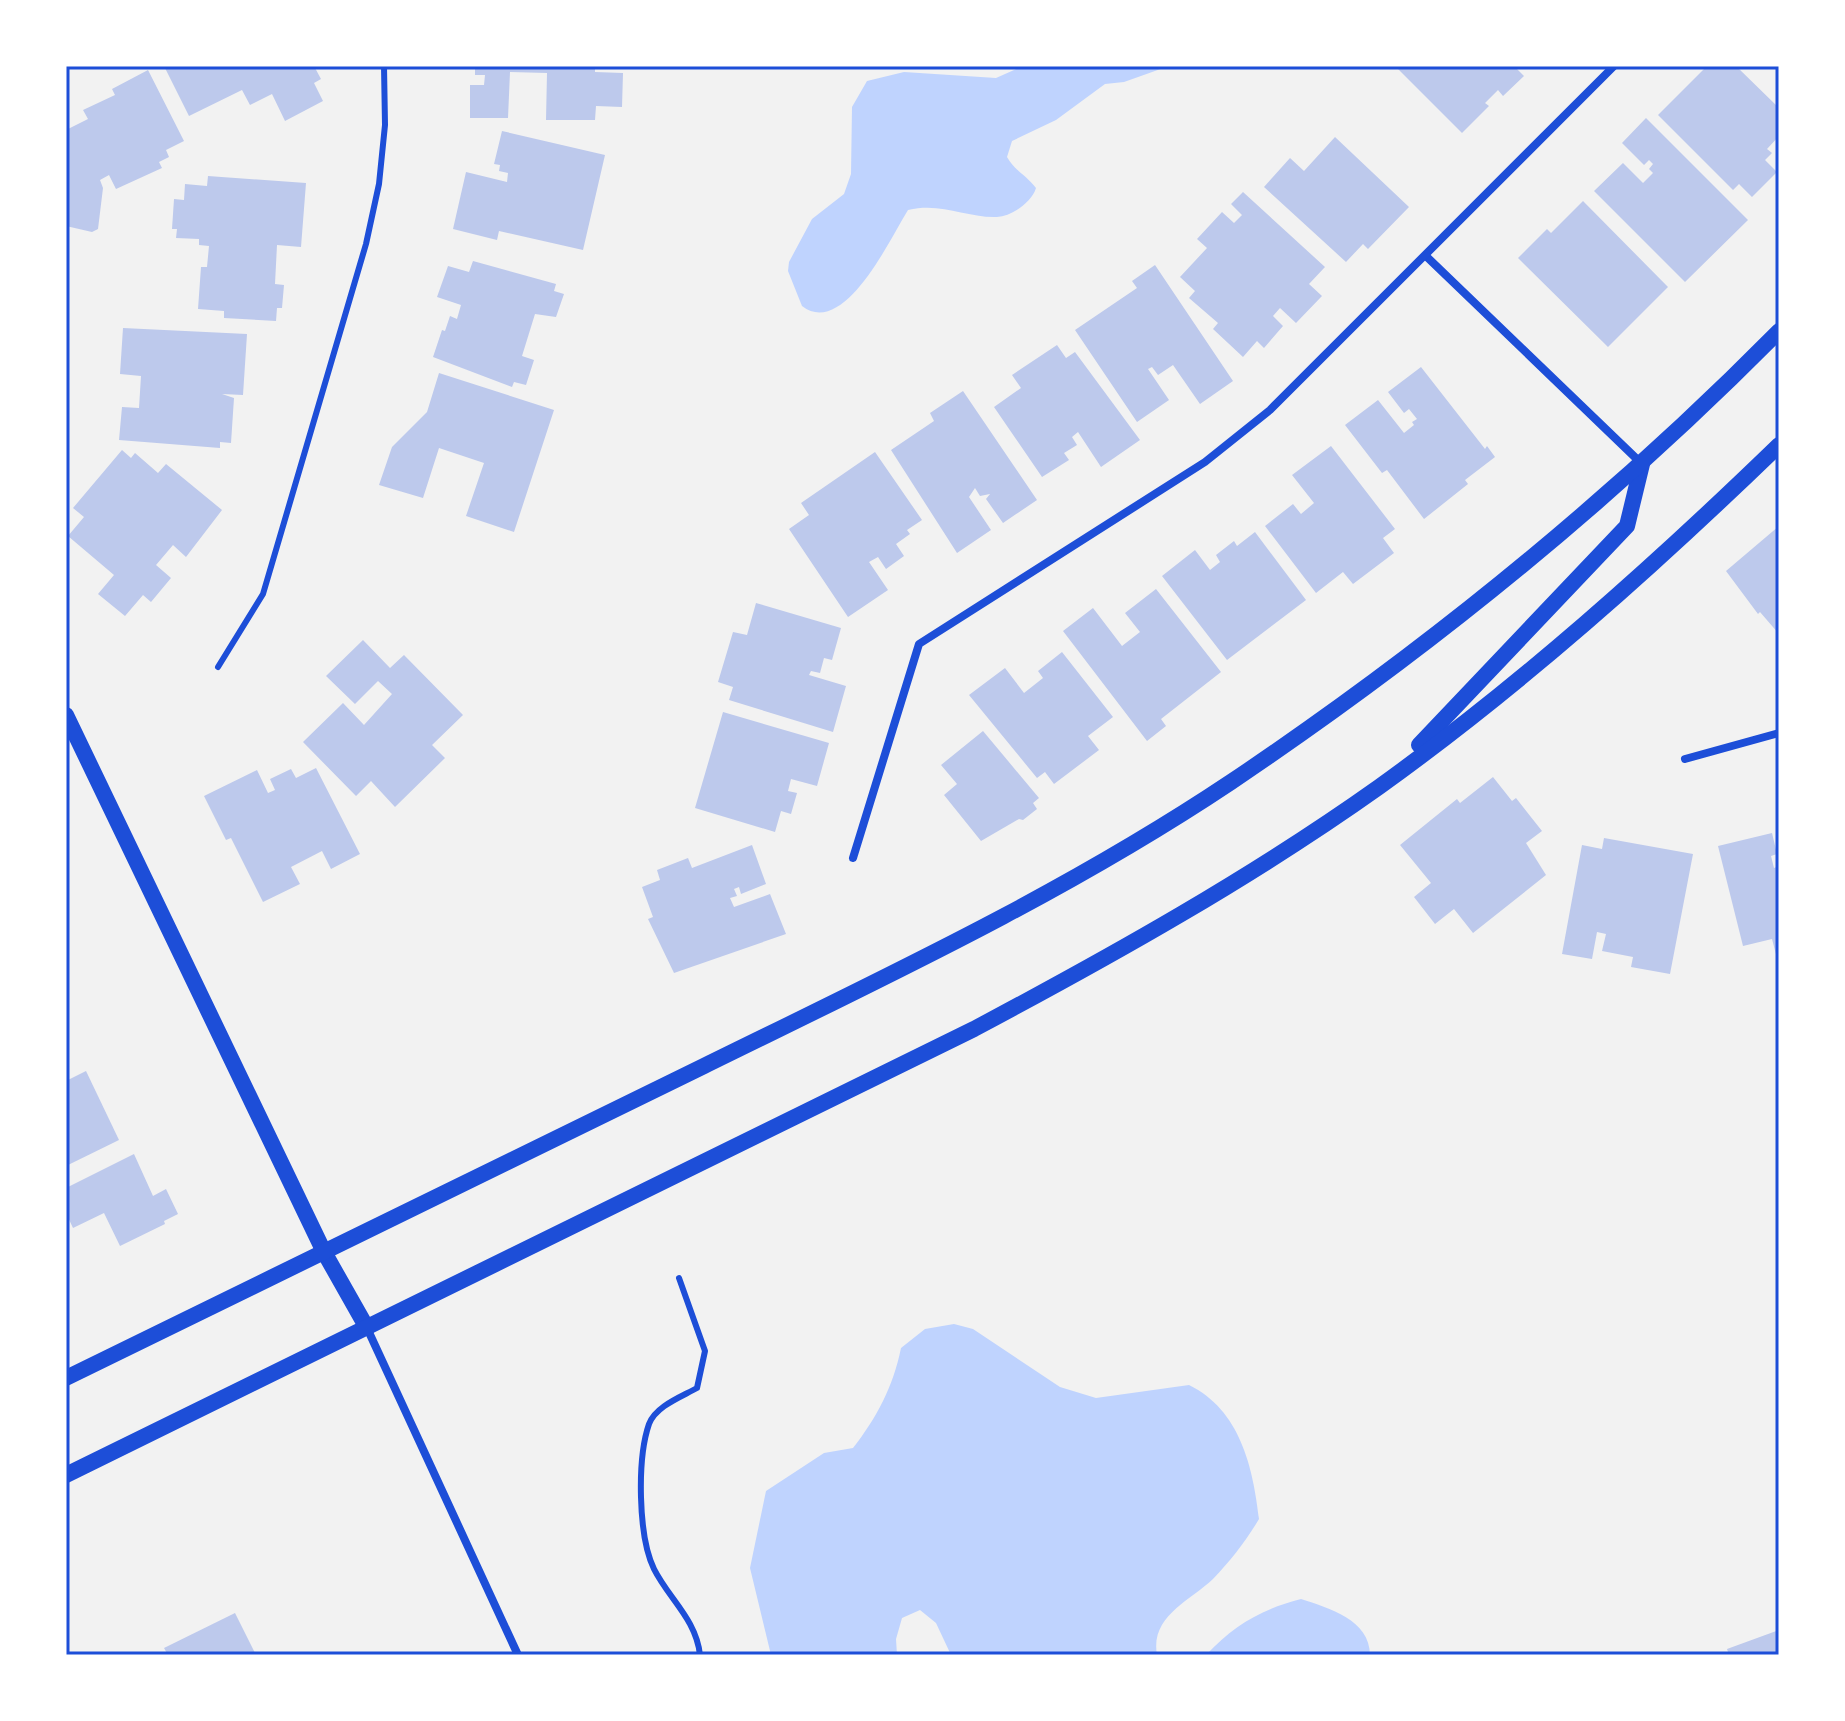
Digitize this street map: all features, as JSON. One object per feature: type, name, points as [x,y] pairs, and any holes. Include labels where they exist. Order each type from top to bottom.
[{"type":"main road","points":[[66,1378],[937,952],[1085,872],[1228,784],[1387,673],[1519,570],[1642,464],[1779,331]]},
{"type":"main road","points":[[66,1475],[988,1022],[1122,949],[1379,786],[1557,647],[1679,541],[1779,445]]},
{"type":"main road","points":[[1379,786],[1627,526],[1642,464]]},
{"type":"main road","points":[[66,715],[324,1252],[367,1328]]},
{"type":"street","points":[[853,858],[919,644],[1205,462],[1281,400],[1614,66]]},
{"type":"street","points":[[1426,256],[1642,464]]},
{"type":"street","points":[[1685,759],[1779,733]]},
{"type":"street","points":[[367,1328],[518,1655]]},
{"type":"lane","points":[[218,667],[263,594],[366,244],[379,184],[385,125],[384,66]]},
{"type":"lane","points":[[679,1278],[705,1351],[697,1388],[666,1405],[650,1423],[639,1501],[654,1568],[685,1613],[700,1655]]},
{"type":"water","points":[[1023,66],[1169,66],[1124,82],[1105,84],[1056,120],[1012,141],[1007,157],[1036,188],[1021,207],[997,217],[932,208],[908,210],[878,261],[850,297],[834,309],[818,312],[802,306],[788,271],[789,262],[812,219],[844,194],[851,174],[852,107],[867,81],[904,72],[996,78]]},
{"type":"water","points":[[954,1324],[973,1329],[1060,1387],[1096,1398],[1189,1385],[1221,1409],[1232,1425],[1248,1460],[1259,1519],[1213,1579],[1166,1620],[1156,1641],[1157,1655],[951,1655],[936,1623],[920,1610],[902,1618],[896,1639],[897,1655],[771,1655],[750,1568],[766,1491],[824,1453],[853,1448],[883,1401],[901,1348],[925,1329]]},
{"type":"water","points":[[1301,1599],[1335,1611],[1356,1624],[1368,1643],[1370,1655],[1206,1655],[1249,1620]]},
{"type":"building","points":[[164,66],[314,66],[321,79],[314,83],[323,101],[285,121],[272,94],[250,105],[242,90],[189,116]]},
{"type":"building","points":[[475,66],[595,66],[595,72],[623,73],[622,107],[596,106],[595,120],[546,120],[547,73],[510,72],[508,118],[470,118],[470,85],[484,85],[485,75],[475,75]]},
{"type":"building","points":[[1395,66],[1514,66],[1524,76],[1503,96],[1498,90],[1485,103],[1489,106],[1462,133]]},
{"type":"building","points":[[1707,66],[1736,66],[1779,108],[1779,136],[1767,149],[1772,153],[1765,160],[1777,172],[1752,197],[1739,184],[1733,190],[1658,115]]},
{"type":"building","points":[[148,70],[184,141],[166,150],[169,157],[159,162],[162,168],[116,189],[109,175],[100,180],[103,188],[98,229],[92,232],[66,226],[66,130],[88,119],[83,110],[115,95],[112,89]]},
{"type":"building","points":[[1646,118],[1748,220],[1685,282],[1594,191],[1623,163],[1643,183],[1653,173],[1649,169],[1653,164],[1649,160],[1644,165],[1622,143]]},
{"type":"building","points":[[502,131],[605,155],[583,250],[499,231],[497,240],[453,229],[466,172],[507,182],[508,173],[499,171],[500,165],[494,164]]},
{"type":"building","points":[[1335,137],[1409,207],[1368,249],[1363,244],[1346,262],[1264,187],[1290,158],[1304,171]]},
{"type":"building","points":[[208,176],[306,183],[301,247],[277,245],[275,284],[284,285],[282,308],[277,308],[276,321],[224,318],[224,311],[198,309],[201,267],[207,267],[209,246],[199,245],[199,239],[176,238],[177,229],[172,229],[174,199],[184,200],[185,184],[207,186]]},
{"type":"building","points":[[1243,192],[1325,267],[1309,284],[1322,296],[1296,323],[1280,308],[1273,316],[1283,326],[1264,348],[1257,341],[1243,357],[1213,329],[1218,323],[1189,298],[1195,291],[1180,277],[1207,248],[1197,239],[1222,212],[1234,223],[1242,215],[1231,204]]},
{"type":"building","points":[[1583,201],[1668,287],[1608,347],[1518,258],[1547,229],[1551,233]]},
{"type":"building","points":[[473,261],[556,284],[554,291],[564,294],[556,317],[535,314],[522,356],[534,360],[526,385],[514,382],[512,387],[433,357],[442,330],[445,331],[450,316],[457,319],[461,305],[437,297],[448,266],[469,272]]},
{"type":"building","points":[[1155,265],[1233,381],[1200,404],[1173,365],[1158,375],[1152,367],[1148,369],[1169,400],[1137,422],[1075,330],[1137,288],[1132,281]]},
{"type":"building","points":[[123,328],[247,334],[243,395],[222,394],[234,398],[231,443],[220,442],[220,448],[119,440],[122,407],[139,408],[141,376],[120,374]]},
{"type":"building","points":[[1057,345],[1066,358],[1075,352],[1140,440],[1101,467],[1078,432],[1072,437],[1077,445],[1064,453],[1069,460],[1042,477],[994,407],[1021,388],[1012,375]]},
{"type":"building","points":[[1421,367],[1485,449],[1487,446],[1495,457],[1465,480],[1468,484],[1424,519],[1387,470],[1382,473],[1345,425],[1378,400],[1404,433],[1417,419],[1409,409],[1404,413],[1388,392]]},
{"type":"building","points":[[439,373],[554,410],[514,532],[466,516],[484,463],[439,448],[423,498],[379,485],[392,447],[427,412]]},
{"type":"building","points":[[963,391],[1037,500],[1003,523],[986,499],[990,494],[980,496],[975,488],[969,497],[991,530],[957,553],[891,450],[934,421],[930,413]]},
{"type":"building","points":[[1331,446],[1395,529],[1383,538],[1394,553],[1353,584],[1343,572],[1316,593],[1265,526],[1293,504],[1301,514],[1314,503],[1292,475]]},
{"type":"building","points":[[122,450],[131,458],[135,453],[158,473],[166,464],[222,510],[186,557],[173,545],[156,565],[171,578],[151,602],[143,595],[125,616],[98,594],[114,575],[68,536],[84,517],[73,508]]},
{"type":"building","points":[[875,452],[922,520],[907,530],[910,534],[896,544],[904,556],[886,569],[878,557],[869,562],[888,590],[848,617],[789,529],[809,515],[801,503]]},
{"type":"building","points":[[1779,526],[1779,634],[1760,612],[1758,614],[1726,571]]},
{"type":"building","points":[[1255,532],[1306,600],[1227,660],[1162,576],[1195,550],[1210,570],[1220,562],[1216,555],[1234,541],[1237,546]]},
{"type":"building","points":[[1156,589],[1221,672],[1161,719],[1166,726],[1147,741],[1063,631],[1093,608],[1122,646],[1140,632],[1125,613]]},
{"type":"building","points":[[756,603],[841,628],[832,660],[824,658],[820,673],[811,671],[809,675],[846,686],[833,732],[729,700],[733,687],[718,682],[733,632],[747,635]]},
{"type":"building","points":[[363,640],[390,668],[404,655],[463,715],[432,745],[445,758],[395,807],[371,781],[356,796],[303,742],[343,703],[364,725],[392,694],[378,681],[355,704],[326,676]]},
{"type":"building","points":[[1062,652],[1113,717],[1088,736],[1099,750],[1054,784],[1045,772],[1037,778],[969,695],[1005,668],[1024,693],[1043,678],[1038,671]]},
{"type":"building","points":[[723,712],[829,743],[817,786],[791,779],[788,791],[797,793],[791,814],[781,811],[775,832],[695,808]]},
{"type":"building","points":[[983,731],[1039,798],[1033,803],[1037,809],[1023,820],[1019,819],[981,841],[944,795],[957,784],[941,765]]},
{"type":"building","points":[[316,768],[360,854],[331,869],[322,851],[291,867],[300,884],[263,902],[231,838],[226,840],[204,796],[257,770],[268,793],[275,790],[270,779],[291,769],[296,778]]},
{"type":"building","points":[[1493,777],[1512,801],[1516,798],[1542,831],[1526,843],[1546,875],[1473,933],[1454,909],[1435,924],[1414,897],[1431,883],[1400,845],[1457,799],[1460,803]]},
{"type":"building","points":[[1772,833],[1777,854],[1771,856],[1774,868],[1779,866],[1778,962],[1772,939],[1743,946],[1718,846]]},
{"type":"building","points":[[1604,838],[1693,854],[1670,974],[1631,967],[1633,957],[1602,951],[1606,934],[1597,932],[1592,959],[1562,954],[1582,845],[1602,849]]},
{"type":"building","points":[[752,845],[766,884],[741,894],[739,887],[734,889],[737,896],[730,898],[734,907],[770,894],[786,934],[674,973],[648,919],[653,917],[642,887],[660,880],[657,870],[688,858],[692,868]]},
{"type":"building","points":[[86,1071],[119,1140],[66,1166],[66,1081]]},
{"type":"building","points":[[134,1154],[153,1196],[166,1189],[178,1214],[164,1221],[165,1224],[120,1246],[104,1213],[73,1228],[66,1213],[66,1188]]},
{"type":"building","points":[[235,1613],[256,1655],[168,1655],[164,1648]]},
{"type":"building","points":[[1779,1630],[1779,1655],[1729,1655],[1727,1649]]}]
